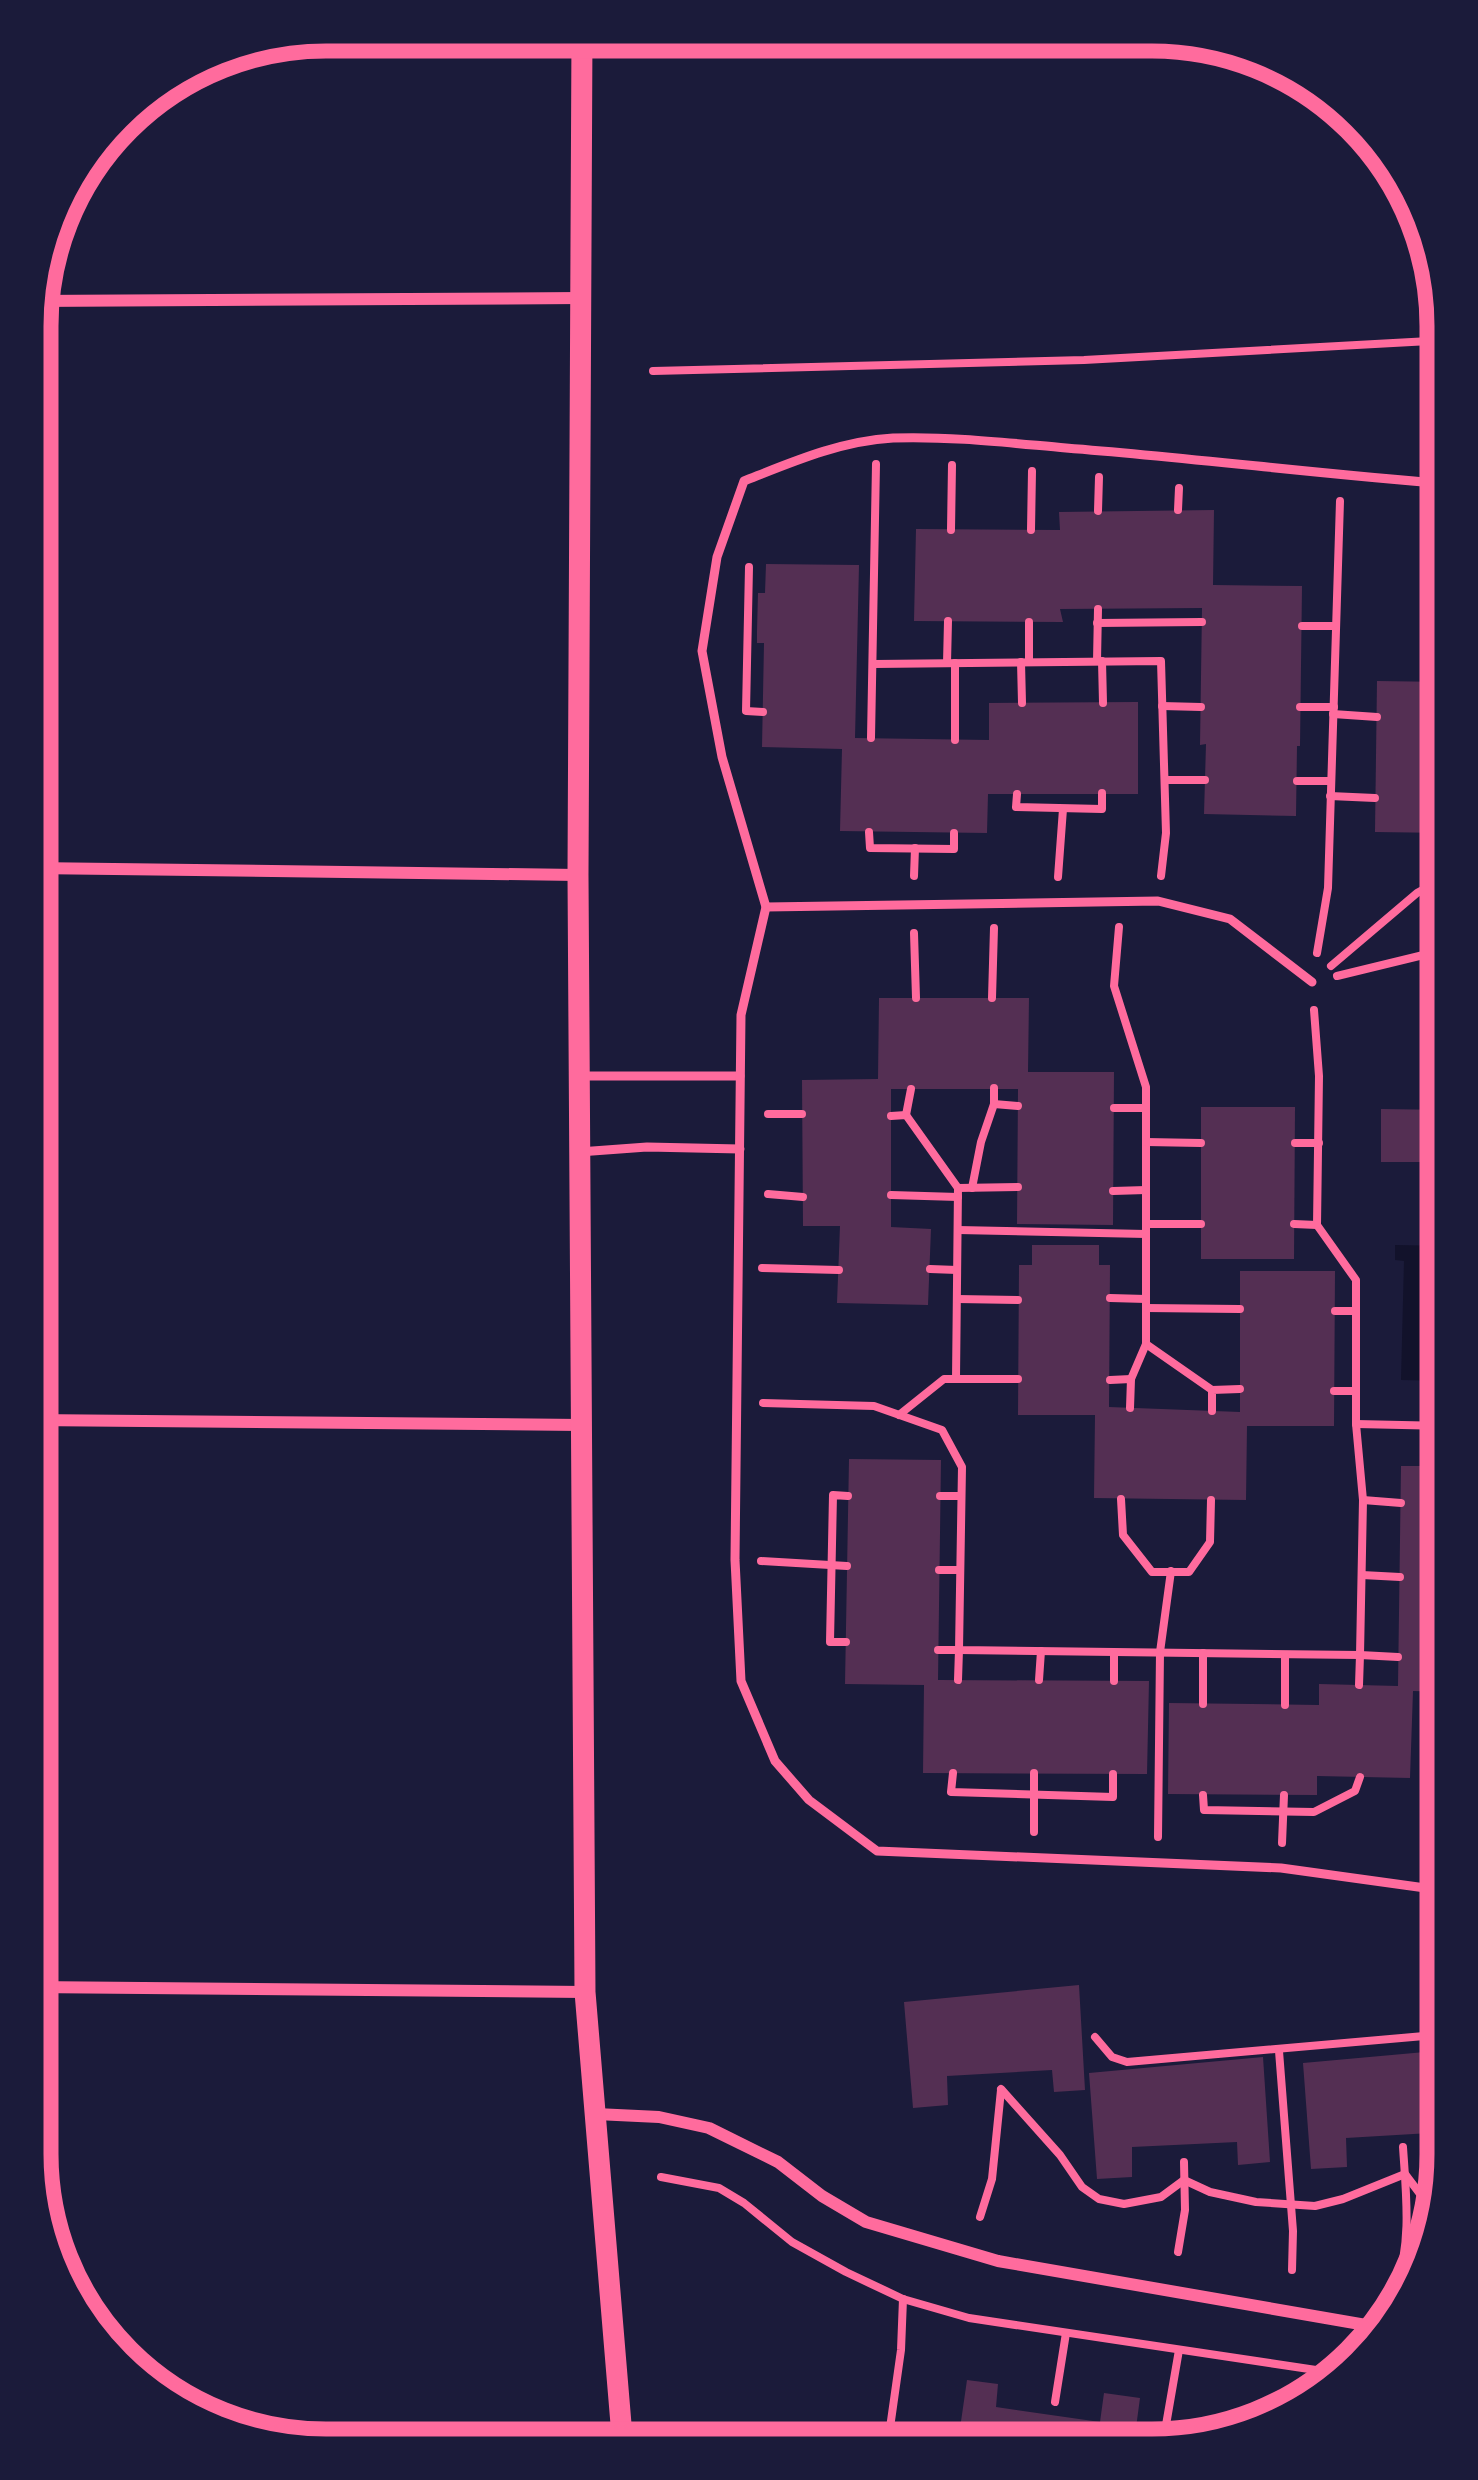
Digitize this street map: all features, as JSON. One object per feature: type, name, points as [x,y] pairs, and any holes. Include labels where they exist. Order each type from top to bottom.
[{"type":"street","points":[[582,51],[578,874],[585,1992],[621,2429]]},
{"type":"street","points":[[52,301],[583,298]]},
{"type":"street","points":[[51,868],[578,874]]},
{"type":"street","points":[[51,1420],[581,1425]]},
{"type":"street","points":[[51,1987],[585,1992]]},
{"type":"street","points":[[596,2114],[659,2117],[709,2128],[778,2162],[866,2222],[998,2261],[1366,2325]]},
{"type":"lane","points":[[1426,1888],[1281,1868],[877,1851],[809,1800],[775,1761],[741,1681],[735,1560],[741,1015],[766,907],[722,757],[702,651],[717,557],[744,481],[817,452],[889,438],[952,440],[1180,456],[1427,482]]},
{"type":"lane","points":[[766,907],[1159,902],[1230,920],[1312,982]]},
{"type":"lane","points":[[579,1076],[740,1076]]},
{"type":"lane","points":[[580,1152],[647,1147],[740,1149]]},
{"type":"path","points":[[653,371],[1084,360],[1427,341]]},
{"type":"path","points":[[951,530],[952,440]]},
{"type":"path","points":[[872,738],[876,441]]},
{"type":"path","points":[[1030,530],[1033,445]]},
{"type":"path","points":[[1341,476],[1328,888],[1312,982],[1319,1076],[1317,1225],[1356,1280],[1356,1424],[1363,1501],[1359,1685]]},
{"type":"path","points":[[749,552],[752,630],[746,711],[763,712]]},
{"type":"path","points":[[1177,623],[1178,608]]},
{"type":"path","points":[[1098,609],[1102,703]]},
{"type":"path","points":[[948,621],[956,740]]},
{"type":"path","points":[[1022,703],[1029,622]]},
{"type":"path","points":[[1097,623],[1202,622]]},
{"type":"path","points":[[1302,626],[1336,626]]},
{"type":"path","points":[[858,633],[874,634]]},
{"type":"path","points":[[874,664],[1161,661],[1166,833],[1159,902]]},
{"type":"path","points":[[1162,706],[1201,707]]},
{"type":"path","points":[[1300,706],[1377,717]]},
{"type":"path","points":[[856,714],[873,715]]},
{"type":"path","points":[[1164,780],[1205,780]]},
{"type":"path","points":[[1297,782],[1331,781]]},
{"type":"path","points":[[1017,794],[1016,807],[1102,809],[1102,794]]},
{"type":"path","points":[[1330,796],[1375,798]]},
{"type":"path","points":[[1057,903],[1063,808]]},
{"type":"path","points":[[869,832],[870,848],[954,849],[954,833]]},
{"type":"path","points":[[1312,982],[1427,888]]},
{"type":"path","points":[[1120,902],[1114,986],[1146,1087],[1146,1344],[1131,1378],[1130,1408]]},
{"type":"path","points":[[992,998],[995,904]]},
{"type":"path","points":[[1312,982],[1427,954]]},
{"type":"path","points":[[972,1188],[994,1088]]},
{"type":"path","points":[[911,1089],[906,1114],[958,1193],[956,1379]]},
{"type":"path","points":[[994,1104],[1018,1106]]},
{"type":"path","points":[[1114,1108],[1146,1108]]},
{"type":"path","points":[[891,1116],[906,1114]]},
{"type":"path","points":[[1146,1142],[1201,1143]]},
{"type":"path","points":[[1294,1143],[1318,1143]]},
{"type":"path","points":[[891,1196],[1018,1186]]},
{"type":"path","points":[[1113,1191],[1145,1190]]},
{"type":"path","points":[[958,1230],[1146,1229],[1201,1224]]},
{"type":"path","points":[[1294,1224],[1317,1225]]},
{"type":"path","points":[[738,1267],[838,1270]]},
{"type":"path","points":[[930,1269],[957,1270]]},
{"type":"path","points":[[1110,1298],[1240,1310]]},
{"type":"path","points":[[957,1299],[1018,1300]]},
{"type":"path","points":[[1334,1311],[1356,1311]]},
{"type":"path","points":[[1146,1344],[1212,1390],[1240,1389]]},
{"type":"path","points":[[1110,1380],[1131,1378]]},
{"type":"path","points":[[899,1415],[944,1379],[1018,1379]]},
{"type":"path","points":[[1212,1390],[1213,1411]]},
{"type":"path","points":[[1334,1391],[1356,1391]]},
{"type":"path","points":[[737,1402],[874,1406],[942,1430],[962,1467],[958,1680]]},
{"type":"path","points":[[1356,1424],[1426,1426]]},
{"type":"path","points":[[846,1642],[830,1642],[833,1495],[848,1496]]},
{"type":"path","points":[[940,1496],[962,1496]]},
{"type":"path","points":[[1121,1499],[1123,1535],[1152,1573],[1189,1572],[1210,1542],[1211,1500]]},
{"type":"path","points":[[1363,1501],[1401,1503]]},
{"type":"path","points":[[735,1560],[848,1566]]},
{"type":"path","points":[[939,1570],[960,1570]]},
{"type":"path","points":[[1157,1863],[1160,1652],[1171,1571]]},
{"type":"path","points":[[1361,1575],[1400,1577]]},
{"type":"path","points":[[938,1650],[1398,1657]]},
{"type":"path","points":[[1040,1651],[1040,1681]]},
{"type":"path","points":[[1114,1652],[1114,1681]]},
{"type":"path","points":[[1203,1703],[1204,1654]]},
{"type":"path","points":[[1285,1654],[1285,1705]]},
{"type":"path","points":[[953,1773],[951,1792],[1113,1797],[1113,1774]]},
{"type":"path","points":[[1034,1773],[1034,1858]]},
{"type":"path","points":[[1203,1795],[1204,1810],[1314,1812],[1355,1791],[1360,1777]]},
{"type":"path","points":[[1281,1868],[1284,1795]]},
{"type":"path","points":[[1095,2038],[1112,2057],[1127,2062],[1426,2036]]},
{"type":"path","points":[[1279,2050],[1292,2270]]},
{"type":"path","points":[[980,2217],[992,2179],[1001,2089],[1082,2187],[1099,2199],[1124,2204],[1160,2197],[1184,2180]]},
{"type":"path","points":[[1402,2146],[1407,2232],[1402,2267]]},
{"type":"path","points":[[1178,2252],[1185,2210],[1184,2162]]},
{"type":"path","points":[[1184,2180],[1210,2192],[1256,2202],[1315,2206],[1405,2174]]},
{"type":"path","points":[[1405,2174],[1423,2198]]},
{"type":"path","points":[[661,2177],[718,2188],[793,2242],[903,2299],[969,2318],[1320,2371]]},
{"type":"path","points":[[889,2429],[903,2299]]},
{"type":"path","points":[[1055,2402],[1066,2333]]},
{"type":"path","points":[[1165,2428],[1179,2350]]},
{"type":"shaded area","points":[[1395,1245],[1427,1246],[1426,1381],[1401,1380],[1404,1261],[1395,1260]]},
{"type":"building","points":[[1214,510],[1213,585],[1302,586],[1296,816],[1204,814],[1202,608],[1060,609],[1063,622],[914,621],[916,529],[1060,530],[1059,512]]},
{"type":"building","points":[[766,564],[859,565],[855,738],[989,740],[989,703],[1138,702],[1138,794],[988,794],[987,833],[840,831],[842,749],[762,747],[764,643],[757,643],[757,631],[758,593],[765,593]]},
{"type":"building","points":[[1377,681],[1427,682],[1427,833],[1375,832]]},
{"type":"building","points":[[879,998],[1029,998],[1028,1072],[1114,1072],[1113,1225],[1017,1224],[1018,1089],[891,1089],[891,1227],[931,1229],[928,1305],[837,1303],[840,1226],[803,1226],[802,1080],[878,1079]]},
{"type":"building","points":[[1201,1107],[1295,1107],[1294,1259],[1201,1259]]},
{"type":"building","points":[[1381,1109],[1427,1110],[1427,1162],[1381,1162]]},
{"type":"building","points":[[1032,1245],[1099,1245],[1099,1265],[1110,1265],[1109,1407],[1240,1412],[1240,1271],[1335,1271],[1334,1426],[1247,1426],[1246,1500],[1094,1498],[1095,1415],[1018,1415],[1019,1265],[1032,1265]]},
{"type":"building","points":[[849,1459],[941,1460],[938,1680],[1149,1681],[1147,1774],[923,1773],[924,1685],[845,1684]]},
{"type":"building","points":[[1401,1466],[1426,1466],[1426,1691],[1413,1691],[1410,1778],[1317,1776],[1317,1795],[1168,1794],[1169,1703],[1319,1705],[1319,1684],[1398,1686]]},
{"type":"building","points":[[1079,1985],[1085,2090],[1054,2092],[1052,2070],[947,2076],[948,2105],[913,2108],[904,2002]]},
{"type":"building","points":[[1426,2052],[1426,2133],[1346,2138],[1347,2167],[1311,2169],[1303,2063]]},
{"type":"building","points":[[1263,2057],[1270,2162],[1238,2165],[1237,2142],[1132,2147],[1132,2177],[1097,2179],[1089,2073]]},
{"type":"building","points":[[967,2380],[998,2384],[996,2407],[1100,2422],[1104,2393],[1140,2398],[1136,2429],[960,2429]]}]
